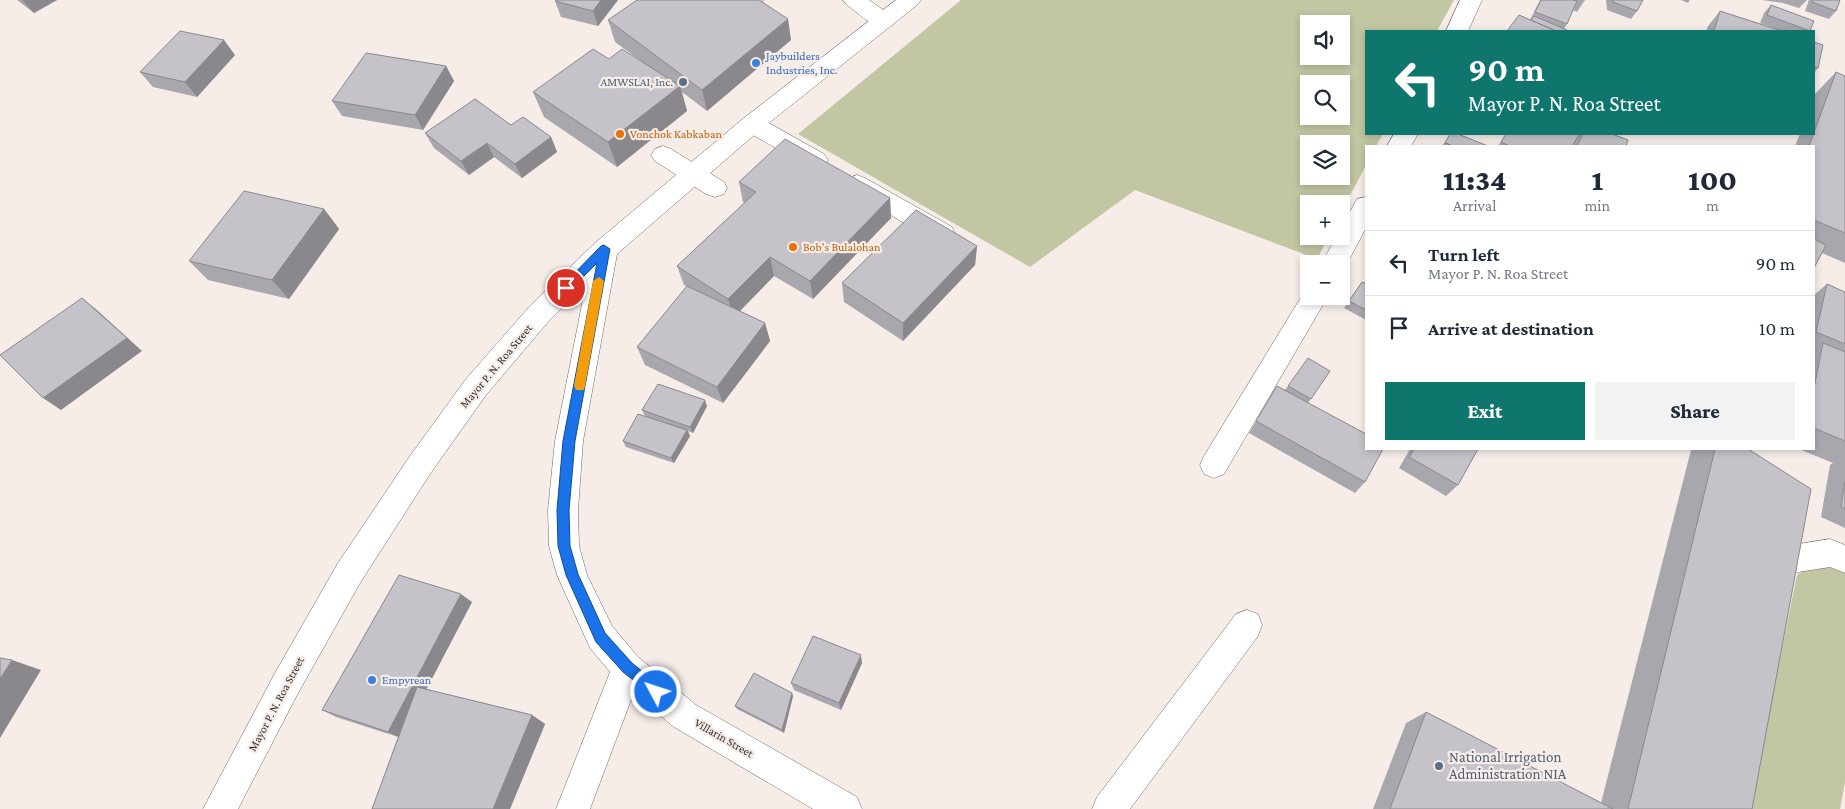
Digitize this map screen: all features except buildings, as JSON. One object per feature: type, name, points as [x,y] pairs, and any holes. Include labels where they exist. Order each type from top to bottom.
[{"type":"main road","points":[[854,0],[884,20]]},
{"type":"main road","points":[[1457,30],[1471,0]]},
{"type":"main road","name":"Mayor P. N. Roa Street","points":[[220,809],[286,684],[349,572],[420,465],[476,387],[540,314],[604,249],[692,173],[884,20],[905,1]]},
{"type":"main road","points":[[752,124],[963,246]]},
{"type":"main road","points":[[664,155],[715,188]]},
{"type":"main road","points":[[1339,255],[1365,208]]},
{"type":"main road","name":"Villarin Street","points":[[604,249],[569,441],[563,510],[564,546],[572,575],[600,637],[627,668],[686,716],[845,809]]},
{"type":"main road","points":[[1214,465],[1310,305]]},
{"type":"main road","points":[[1769,608],[1780,561],[1830,553],[1845,559]]},
{"type":"main road","points":[[1109,809],[1247,625]]},
{"type":"main road","points":[[573,809],[627,668]]},
{"type":"green space","points":[[961,0],[1454,0],[1438,30],[1365,30],[1365,135],[1382,135],[1377,145],[1365,145],[1365,167],[1350,196],[1300,195],[1300,245],[1324,245],[1319,255],[1306,255],[1135,190],[1030,267],[798,134]]},
{"type":"green space","points":[[1811,565],[1835,568],[1845,573],[1845,782],[1840,809],[1749,809],[1797,575]]},
{"type":"slow traffic","points":[[580,386],[599,281]]},
{"type":"place","name":"Jaybuilders Industries, Inc.","points":[[756,63]]},
{"type":"place","name":"AMWSLAI, Inc.","points":[[683,82]]},
{"type":"place","name":"Vonchok Kabkaban","points":[[620,134]]},
{"type":"place","name":"Bob's Bulalohan","points":[[793,247]]},
{"type":"place","name":"Empyrean","points":[[372,680]]},
{"type":"place","name":"National Irrigation Administration NIA","points":[[1439,766]]},
{"type":"route","points":[[566,288],[604,249],[569,441],[563,510],[564,546],[572,575],[600,637],[627,668],[656,692]]}]
